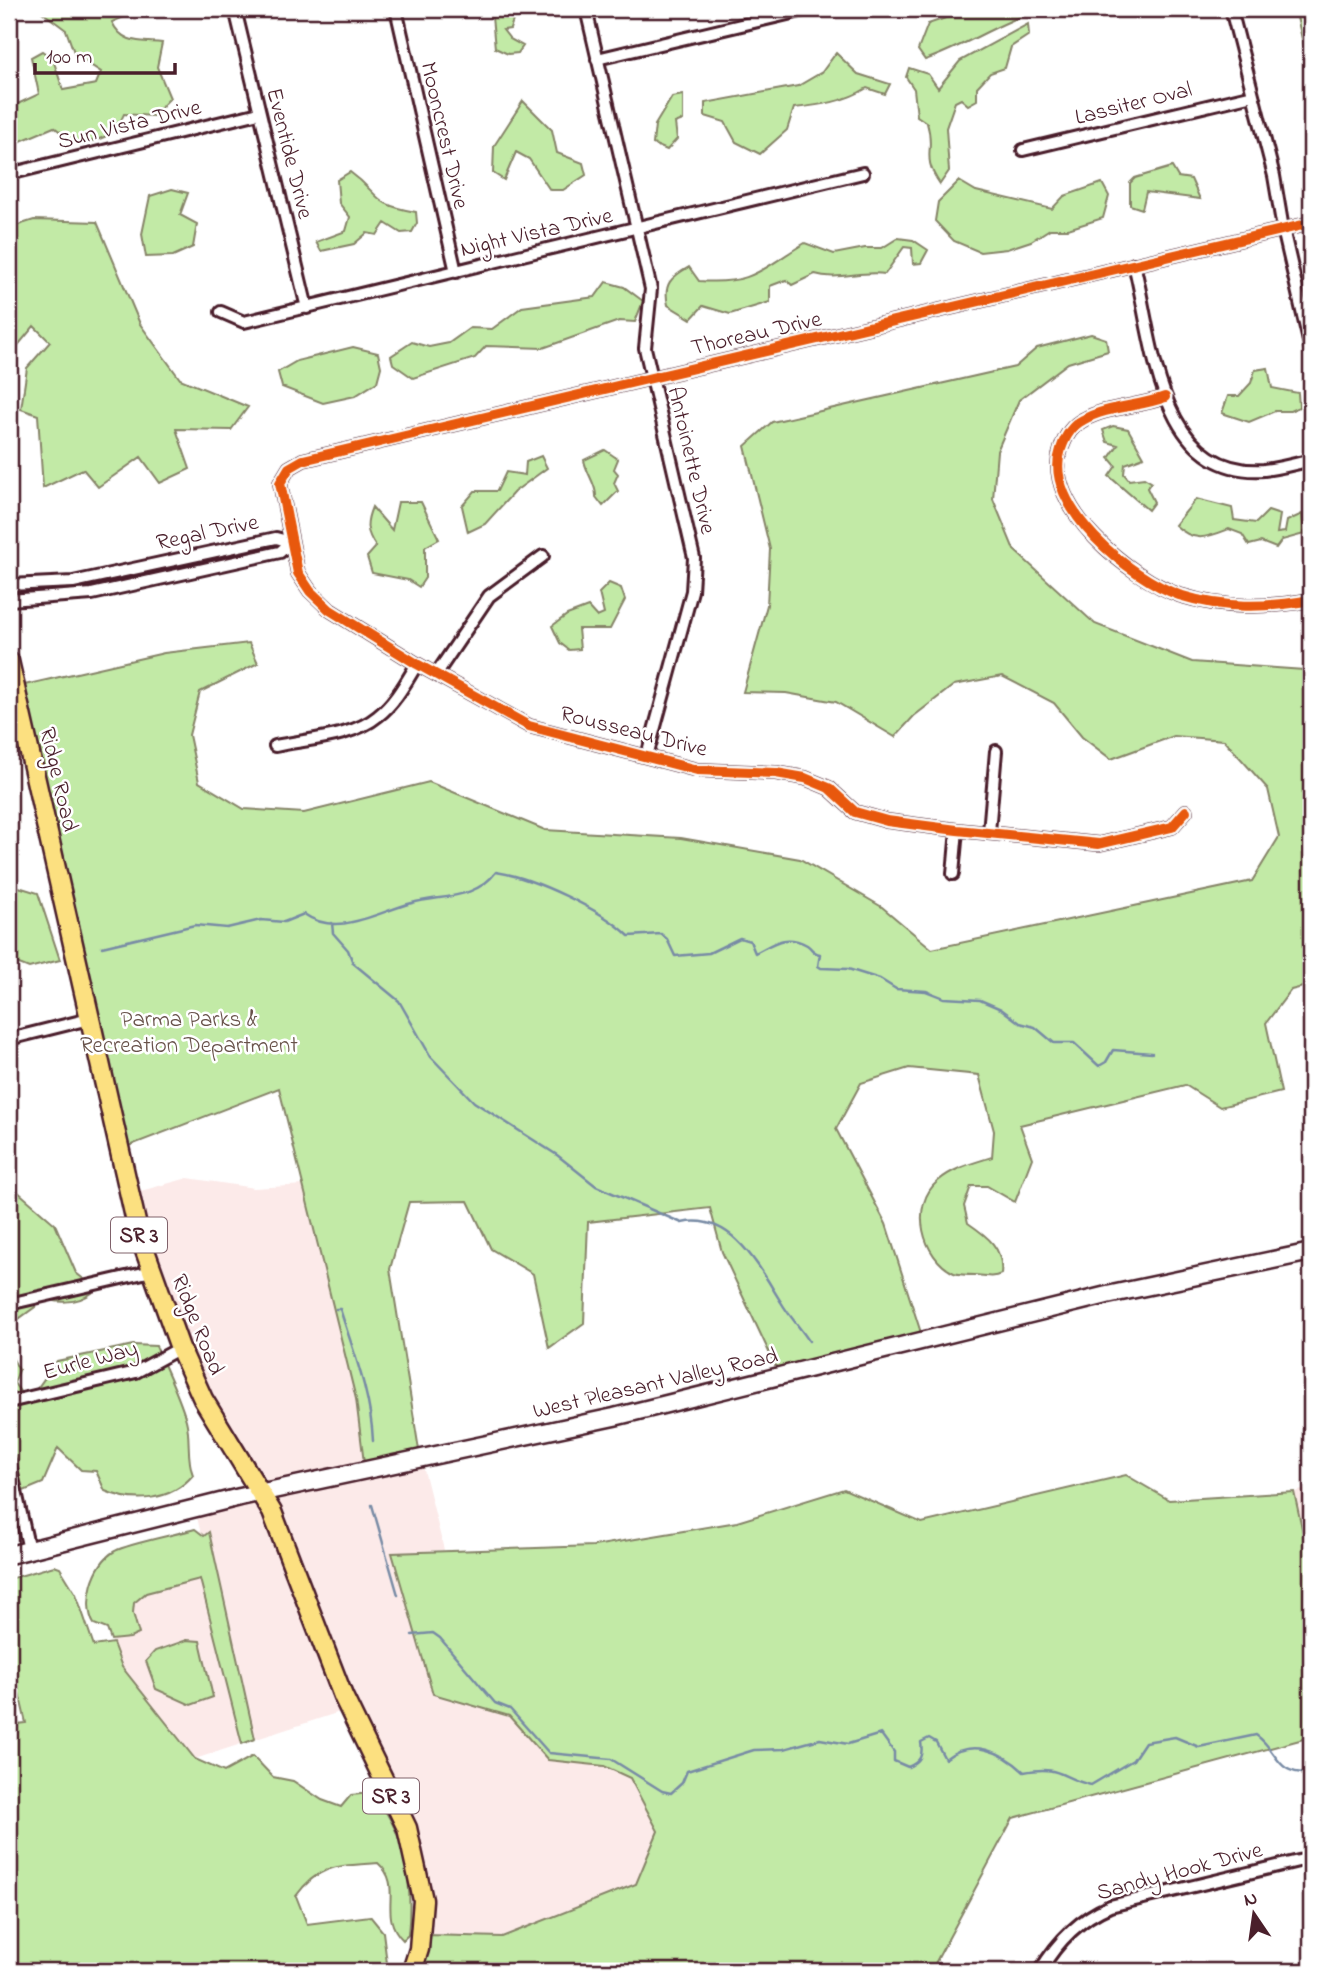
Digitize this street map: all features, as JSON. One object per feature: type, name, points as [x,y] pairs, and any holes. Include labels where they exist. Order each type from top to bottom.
[{"type":"main road","name":"Ridge Road","points":[[9,661],[138,1231],[180,1348],[203,1399],[262,1492],[343,1696],[407,1828],[423,1900],[419,1949],[412,1971]]},
{"type":"main road","name":"West Pleasant Valley Road","points":[[9,1555],[262,1492],[614,1417],[1111,1294],[1311,1252]]},
{"type":"street","name":"Eventide Drive","points":[[235,9],[307,308]]},
{"type":"street","name":"Mooncrest Drive","points":[[396,9],[456,271]]},
{"type":"street","name":"Antoinette Drive","points":[[586,9],[650,289],[645,335],[652,378],[694,558],[692,591],[647,756]]},
{"type":"street","points":[[597,59],[809,9]]},
{"type":"street","points":[[1231,9],[1274,176],[1283,229],[1311,350]]},
{"type":"street","name":"Lassiter Oval","points":[[1023,150],[1253,95]]},
{"type":"street","name":"Sun Vista Drive","points":[[9,174],[259,113]]},
{"type":"street","name":"Night Vista Drive","points":[[221,312],[244,322],[863,173]]},
{"type":"street","name":"Thoreau Drive","points":[[291,542],[280,483],[285,472],[296,463],[1311,223]]},
{"type":"street","points":[[1134,264],[1165,397],[1170,412],[1186,438],[1209,457],[1223,463],[1263,470],[1311,460]]},
{"type":"street","points":[[1165,397],[1082,420],[1066,435],[1057,470],[1063,496],[1086,528],[1144,577],[1178,594],[1225,604],[1269,608],[1311,600]]},
{"type":"street","name":"Regal Drive","points":[[9,585],[73,582],[276,538],[291,542]]},
{"type":"street","name":"Regal Drive","points":[[9,600],[36,596],[72,597],[280,552],[291,542]]},
{"type":"street","name":"Rousseau Drive","points":[[291,542],[299,573],[310,591],[330,610],[417,664],[438,673],[529,726],[697,770],[776,773],[805,778],[829,788],[855,812],[887,821],[1099,844],[1172,827],[1186,811]]},
{"type":"street","points":[[438,673],[489,596],[543,556]]},
{"type":"street","points":[[119,572],[123,586]]},
{"type":"street","points":[[275,746],[358,728],[378,717],[397,696],[417,664]]},
{"type":"street","points":[[989,832],[996,751]]},
{"type":"street","points":[[953,874],[957,830]]},
{"type":"street","points":[[9,1039],[89,1019]]},
{"type":"street","points":[[9,1304],[152,1270]]},
{"type":"street","name":"Eurle Way","points":[[9,1402],[136,1372],[180,1348]]},
{"type":"street","points":[[9,1460],[30,1550]]},
{"type":"street","name":"Sandy Hook Drive","points":[[1040,1971],[1066,1934],[1084,1920],[1110,1906],[1311,1858]]},
{"type":"shaded area","points":[[188,1178],[254,1188],[305,1185],[356,1399],[364,1462],[419,1450],[444,1550],[393,1553],[433,1693],[509,1716],[548,1760],[604,1766],[630,1778],[658,1831],[637,1884],[502,1937],[428,1935],[427,1876],[415,1826],[355,1707],[195,1759],[122,1667],[97,1603],[210,1571],[193,1501],[267,1480],[208,1393],[184,1340],[152,1254],[137,1192]]},
{"type":"shaded area","points":[[1311,1488],[1311,1569],[1294,1492]]},
{"type":"green space","points":[[38,9],[142,9],[112,22],[126,38],[162,43],[157,67],[170,98],[153,116],[124,114],[116,128],[105,137],[75,143],[54,127],[9,146],[9,108],[39,94],[31,57],[42,51],[53,59],[63,90],[96,84],[101,72],[75,55],[66,30]]},
{"type":"green space","points":[[509,9],[513,20],[510,29],[503,30],[510,39],[523,46],[518,53],[508,54],[495,48],[492,17],[486,11]]},
{"type":"green space","points":[[972,9],[1044,9],[1013,20],[925,60],[918,50],[928,24]]},
{"type":"green space","points":[[1295,9],[1311,9],[1311,77]]},
{"type":"green space","points":[[1028,24],[1029,35],[1011,47],[1005,68],[990,73],[977,87],[977,100],[968,105],[961,99],[955,102],[946,128],[949,171],[940,184],[929,159],[927,123],[917,116],[914,89],[906,77],[909,68],[928,74],[938,88],[960,61]]},
{"type":"green space","points":[[836,53],[858,74],[890,84],[885,94],[867,88],[841,100],[794,108],[787,130],[760,154],[736,142],[725,122],[705,116],[705,103],[798,86],[822,72]]},
{"type":"green space","points":[[683,95],[683,120],[675,123],[677,139],[667,150],[653,144],[655,125],[672,97]]},
{"type":"green space","points":[[523,101],[552,130],[557,153],[583,163],[586,175],[563,190],[550,190],[529,159],[516,152],[504,180],[493,173],[494,146]]},
{"type":"green space","points":[[1172,167],[1178,177],[1191,179],[1200,199],[1146,192],[1142,209],[1130,205],[1130,183],[1135,178]]},
{"type":"green space","points":[[350,172],[383,202],[416,212],[417,223],[412,232],[401,233],[385,223],[377,235],[367,233],[354,244],[321,251],[316,242],[346,231],[350,217],[339,203],[337,180]]},
{"type":"green space","points":[[959,181],[976,191],[1052,209],[1064,196],[1102,183],[1109,196],[1103,218],[1068,229],[1050,229],[1031,241],[1007,249],[980,252],[954,241],[935,221],[938,202]]},
{"type":"green space","points":[[172,189],[188,193],[180,215],[197,224],[193,247],[173,256],[146,257],[142,234],[150,196]]},
{"type":"green space","points":[[34,220],[97,222],[140,324],[180,379],[248,407],[231,430],[176,429],[190,469],[160,483],[141,457],[98,487],[83,469],[43,488],[38,415],[21,409],[27,368],[50,342],[34,326],[10,355],[9,353],[9,228]]},
{"type":"green space","points":[[898,238],[913,240],[928,250],[921,263],[913,264],[912,248],[904,247],[885,274],[815,274],[792,285],[786,280],[770,286],[770,302],[730,314],[703,306],[691,319],[668,305],[667,292],[670,282],[689,267],[699,281],[733,280],[745,278],[767,268],[805,243],[834,254],[865,248],[882,248]]},
{"type":"green space","points":[[606,282],[624,287],[643,301],[635,322],[619,321],[543,348],[486,346],[475,358],[413,378],[393,364],[391,356],[412,342],[429,347],[449,343],[470,328],[492,329],[522,307],[595,297]]},
{"type":"green space","name":"Parma Parks & Recreation Department","points":[[1091,334],[1106,339],[1108,351],[1068,363],[1019,400],[997,451],[993,499],[1014,550],[1095,624],[1192,662],[1304,670],[1311,686],[1311,985],[1291,990],[1266,1023],[1281,1092],[1220,1107],[1185,1085],[1020,1125],[1032,1158],[1015,1202],[987,1186],[971,1186],[964,1206],[968,1223],[988,1238],[1000,1257],[1001,1274],[989,1276],[956,1274],[943,1266],[927,1244],[922,1217],[929,1191],[938,1181],[957,1169],[992,1157],[994,1131],[979,1075],[909,1068],[861,1083],[836,1129],[886,1224],[922,1336],[777,1369],[722,1252],[710,1208],[588,1222],[584,1323],[549,1348],[533,1274],[491,1249],[468,1201],[409,1202],[390,1269],[419,1450],[364,1463],[356,1399],[279,1088],[126,1147],[20,686],[164,653],[249,643],[258,663],[200,692],[189,735],[199,782],[244,809],[304,813],[429,782],[545,830],[681,838],[800,859],[882,907],[932,949],[1252,881],[1279,837],[1268,789],[1224,740],[1174,736],[1111,759],[1082,737],[1054,703],[1002,676],[954,685],[914,716],[895,737],[836,702],[786,693],[743,692],[767,605],[770,549],[745,446],[772,422],[1015,367],[1037,348]]},
{"type":"green space","points":[[353,347],[378,353],[381,367],[377,382],[355,396],[323,403],[282,387],[278,372],[297,361]]},
{"type":"green space","points":[[1268,368],[1272,388],[1298,393],[1299,407],[1290,411],[1275,411],[1249,422],[1222,413],[1228,396],[1239,396],[1251,383],[1255,370]]},
{"type":"green space","points":[[1113,426],[1128,429],[1144,457],[1125,464],[1124,474],[1129,480],[1144,478],[1151,482],[1147,488],[1154,502],[1148,510],[1109,476],[1116,466],[1109,458],[1118,445],[1107,442],[1103,430]]},
{"type":"green space","points":[[605,450],[618,459],[614,469],[618,474],[614,483],[618,491],[603,506],[596,497],[584,460]]},
{"type":"green space","points":[[541,456],[547,468],[514,492],[485,524],[468,532],[462,506],[475,491],[497,491],[506,472],[525,475],[526,462]]},
{"type":"green space","points":[[1196,499],[1232,508],[1234,520],[1256,523],[1268,511],[1280,515],[1277,533],[1285,532],[1287,521],[1302,514],[1304,534],[1282,540],[1276,548],[1261,542],[1249,545],[1242,534],[1229,529],[1194,537],[1175,525]]},
{"type":"green space","points":[[398,502],[421,502],[439,539],[425,547],[425,578],[419,587],[408,580],[372,573],[367,557],[376,547],[368,528],[372,507],[392,530]]},
{"type":"green space","points":[[609,583],[621,588],[625,600],[610,629],[578,629],[580,649],[569,650],[560,643],[552,626],[567,615],[588,607],[597,617],[604,614],[599,593]]},
{"type":"green space","points":[[9,884],[38,893],[60,960],[29,968],[9,960]]},
{"type":"green space","points":[[9,1168],[17,1191],[55,1224],[76,1273],[90,1284],[92,1293],[66,1302],[39,1296],[35,1307],[9,1326]]},
{"type":"green space","points":[[133,1345],[156,1346],[186,1420],[193,1475],[184,1484],[163,1495],[128,1498],[105,1491],[96,1471],[81,1470],[58,1448],[43,1483],[9,1497],[9,1352],[19,1370],[14,1383],[21,1393],[36,1390],[57,1361]]},
{"type":"green space","points":[[1126,1475],[1169,1500],[1294,1492],[1311,1569],[1311,1737],[1013,1818],[931,1971],[417,1971],[428,1935],[502,1937],[636,1884],[658,1831],[630,1778],[604,1766],[548,1760],[509,1716],[433,1694],[392,1553],[594,1546],[737,1522],[844,1489],[922,1523]]},
{"type":"green space","points":[[195,1529],[204,1536],[209,1532],[255,1739],[242,1744],[200,1579],[146,1593],[134,1603],[133,1613],[139,1634],[130,1638],[111,1640],[107,1629],[94,1624],[91,1616],[89,1606],[92,1584],[107,1557],[130,1545]]},
{"type":"green space","points":[[54,1566],[60,1568],[76,1594],[94,1646],[113,1643],[122,1667],[195,1759],[224,1772],[253,1756],[273,1777],[293,1781],[322,1800],[341,1807],[351,1795],[370,1793],[382,1807],[400,1841],[405,1859],[409,1897],[408,1935],[403,1940],[395,1930],[390,1911],[390,1882],[378,1863],[342,1866],[322,1872],[296,1896],[307,1924],[370,1916],[383,1932],[388,1971],[9,1971],[9,1733],[11,1738],[17,1724],[26,1723],[9,1650],[9,1579]]},
{"type":"green space","points":[[187,1640],[200,1641],[213,1697],[191,1705],[156,1689],[146,1661],[155,1651]]},
{"type":"waterway","points":[[102,947],[195,925],[227,928],[261,920],[284,922],[304,914],[330,924],[358,921],[412,903],[468,892],[488,881],[496,872],[528,880],[566,896],[602,916],[629,936],[661,934],[667,939],[675,956],[709,953],[740,938],[750,941],[755,953],[774,943],[792,940],[807,945],[820,954],[818,966],[821,968],[848,969],[880,979],[896,989],[926,991],[944,998],[980,1000],[1001,1009],[1020,1023],[1035,1027],[1054,1043],[1074,1043],[1099,1066],[1106,1062],[1113,1050],[1152,1053]]},
{"type":"waterway","points":[[332,923],[333,933],[348,950],[353,963],[399,1001],[431,1057],[474,1102],[557,1155],[596,1186],[682,1223],[700,1222],[729,1234],[753,1259],[809,1341]]},
{"type":"waterway","points":[[336,1309],[340,1309],[361,1374],[373,1441]]},
{"type":"waterway","points":[[372,1505],[398,1595]]},
{"type":"waterway","points":[[412,1635],[433,1633],[440,1638],[495,1703],[510,1709],[549,1753],[611,1759],[662,1791],[671,1793],[682,1783],[687,1771],[754,1750],[784,1749],[820,1739],[848,1744],[881,1734],[894,1752],[894,1761],[908,1767],[916,1763],[921,1754],[921,1742],[929,1738],[936,1742],[945,1759],[965,1749],[976,1748],[996,1753],[1024,1772],[1053,1771],[1091,1785],[1133,1760],[1145,1742],[1175,1737],[1199,1747],[1256,1735],[1284,1766],[1299,1773],[1311,1773]]},
{"type":"cycle path","points":[[1186,811],[1172,827],[1099,844],[887,821],[855,812],[829,788],[805,778],[776,773],[697,770],[529,726],[417,664],[330,610],[310,591],[298,573],[280,483],[289,468],[303,460],[1311,223]]},
{"type":"cycle path","points":[[1165,397],[1092,415],[1069,432],[1061,449],[1058,471],[1064,494],[1077,516],[1116,557],[1138,573],[1179,595],[1212,603],[1245,606],[1311,600]]}]
